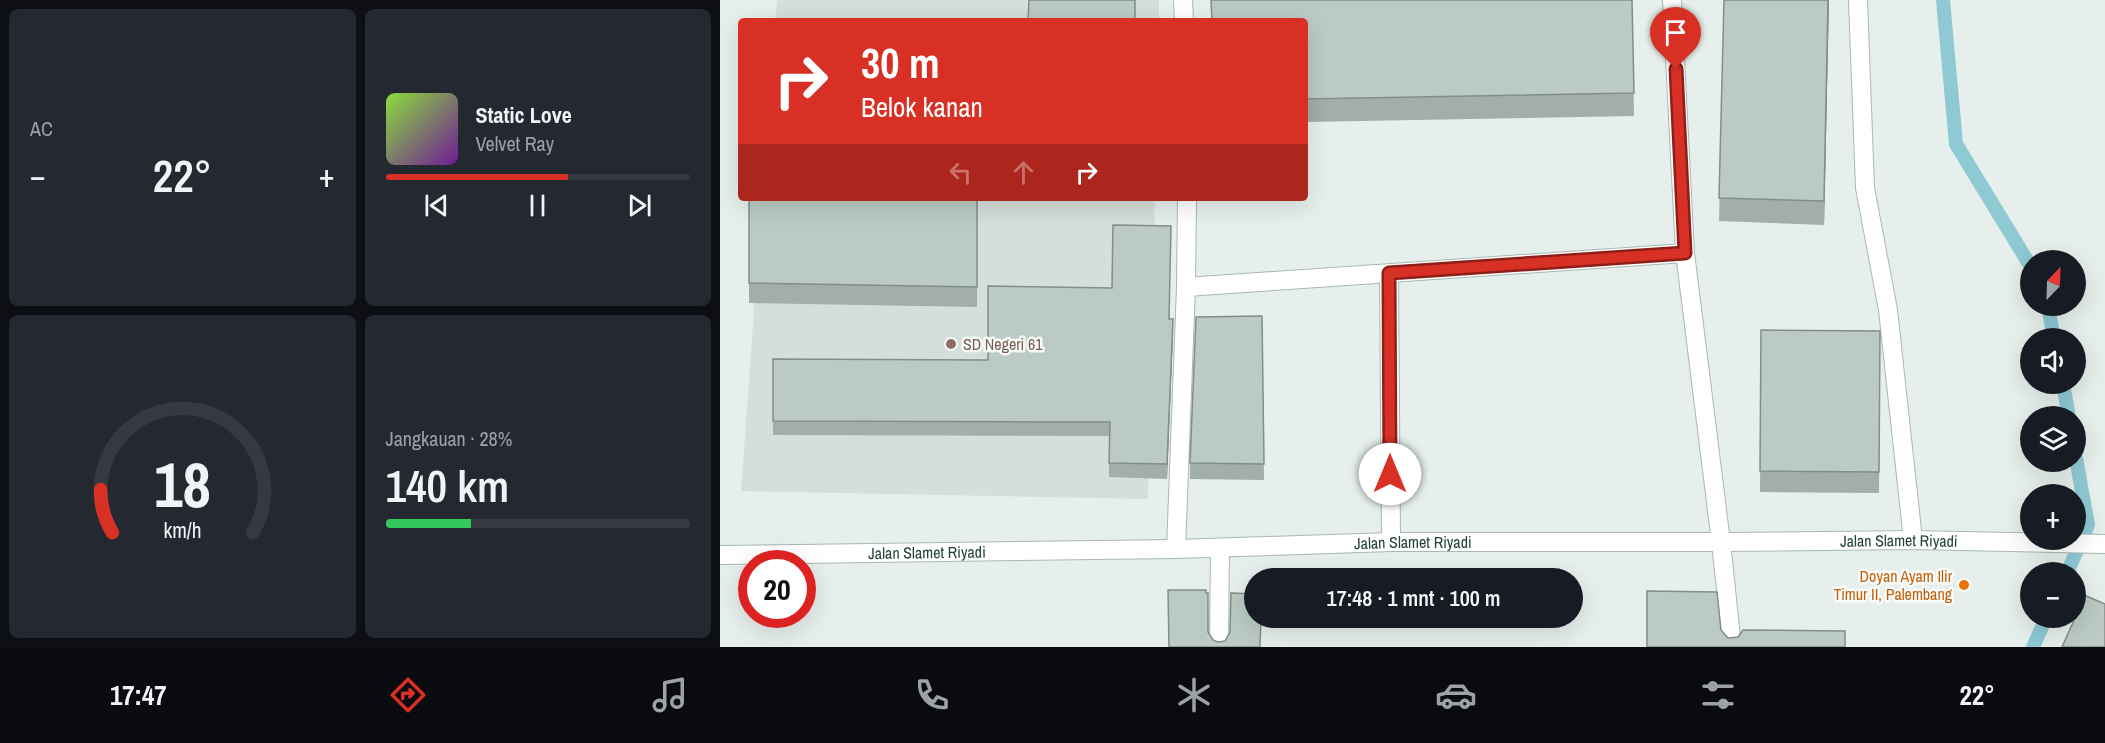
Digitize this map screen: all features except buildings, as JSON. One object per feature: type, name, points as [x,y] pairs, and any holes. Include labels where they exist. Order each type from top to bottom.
[{"type":"street","points":[[1183,0],[1184,18]]},
{"type":"street","points":[[1672,0],[1685,253],[1732,647]]},
{"type":"street","points":[[1858,0],[1865,188],[1888,310],[1913,540]]},
{"type":"street","points":[[1176,549],[1187,201]]},
{"type":"street","points":[[1186,287],[1685,253]]},
{"type":"street","points":[[1389,273],[1390,542]]},
{"type":"street","name":"Jalan Slamet Riyadi","points":[[720,555],[1176,549],[1390,542],[1913,540],[2105,544]]},
{"type":"street","points":[[1219,647],[1220,548]]},
{"type":"shaded area","points":[[777,0],[1159,0],[1159,18],[775,18]]},
{"type":"shaded area","name":"SD Negeri 61","points":[[762,201],[1155,201],[1148,499],[741,491]]},
{"type":"waterway","points":[[1943,0],[1956,144],[2021,250]]},
{"type":"waterway","points":[[2050,316],[2052,328]]},
{"type":"waterway","points":[[2065,394],[2067,406]]},
{"type":"waterway","points":[[2072,562],[2088,525],[2079,472]]},
{"type":"waterway","points":[[2033,647],[2042,628]]},
{"type":"place","name":"SD Negeri 61","points":[[951,344]]},
{"type":"place","name":"Doyan Ayam Ilir Timur II, Palembang","points":[[1964,585]]},
{"type":"route","points":[[1390,474],[1389,273],[1685,253],[1676,69]]}]
